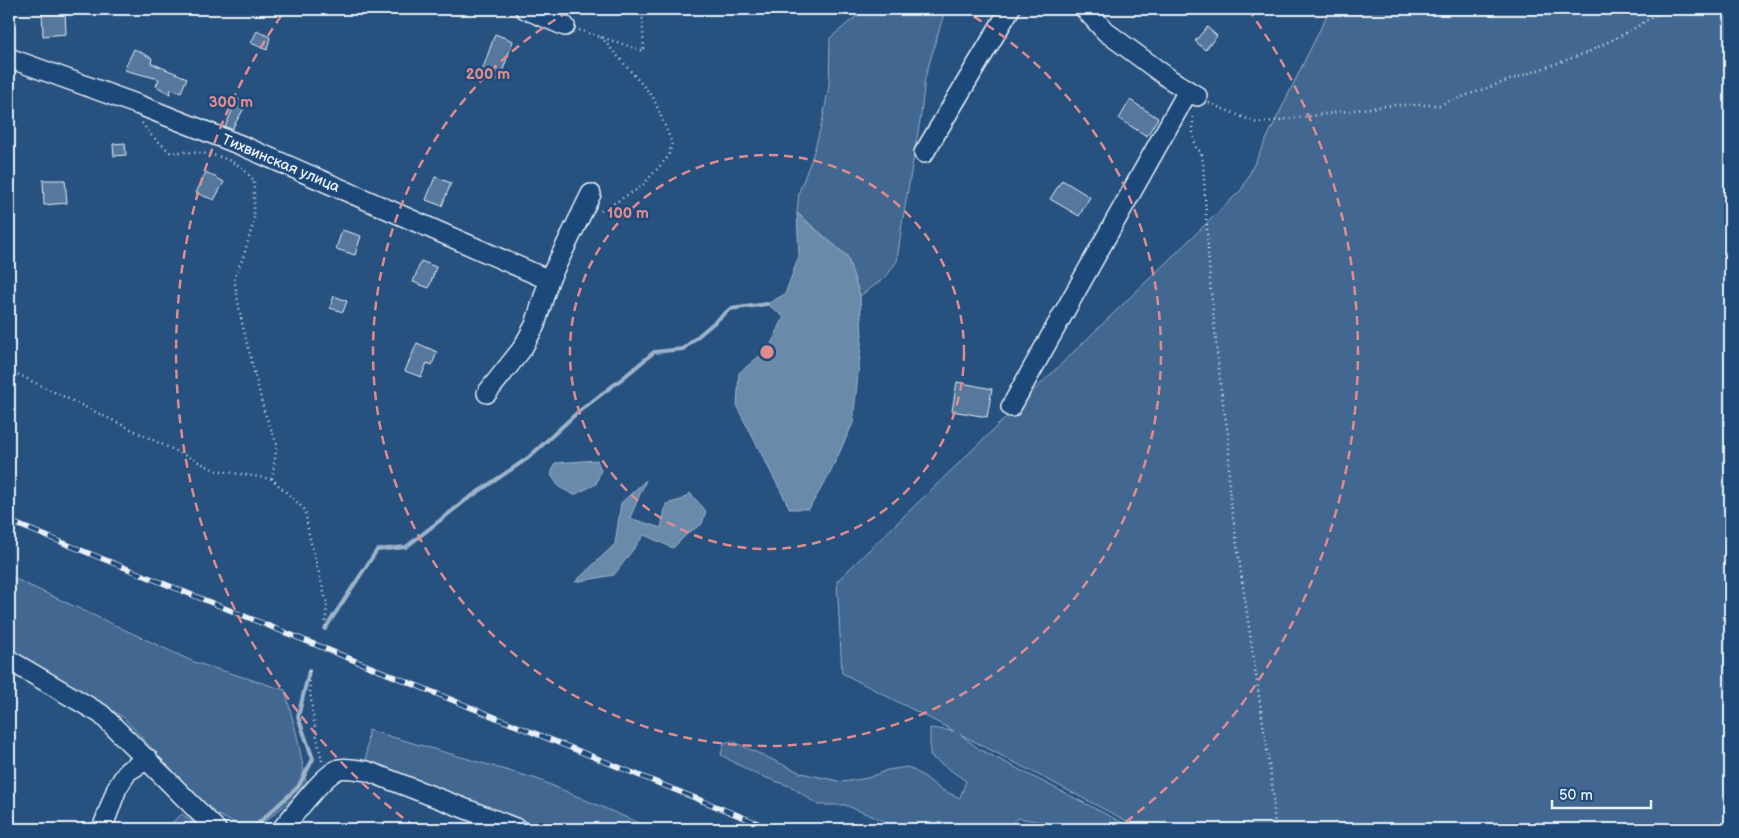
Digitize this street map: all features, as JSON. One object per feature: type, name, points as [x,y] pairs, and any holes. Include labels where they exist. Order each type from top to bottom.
[{"type":"street","points":[[525,9],[565,26]]},
{"type":"street","points":[[924,153],[1010,9]]},
{"type":"street","points":[[1011,406],[1195,96],[1106,32],[1085,9]]},
{"type":"street","name":"Тихвинская улица","points":[[9,58],[139,105],[243,146],[549,280]]},
{"type":"street","points":[[486,393],[522,349],[535,325],[549,280],[591,194]]},
{"type":"street","points":[[9,660],[102,714],[216,829]]},
{"type":"street","points":[[102,829],[117,788],[128,772],[148,759]]},
{"type":"street","points":[[282,829],[327,776],[340,769],[367,771],[518,829]]},
{"type":"path","points":[[565,26],[644,51],[642,9]]},
{"type":"path","points":[[1275,829],[1273,792],[1229,490],[1229,440],[1221,390],[1210,282],[1203,162],[1201,152],[1196,148],[1192,121],[1195,96],[1257,123],[1393,105],[1439,105],[1586,53],[1630,31],[1665,9]]},
{"type":"path","points":[[600,212],[641,187],[668,157],[672,143],[653,97],[601,37]]},
{"type":"path","points":[[139,105],[140,119],[151,135],[170,152],[189,152],[220,157],[237,164],[254,180],[254,221],[234,278],[242,323],[264,411],[277,444],[272,478]]},
{"type":"path","points":[[9,370],[214,470],[272,478],[305,510],[311,543],[327,604],[325,629]]},
{"type":"path","points":[[309,672],[310,697],[323,763],[334,772]]},
{"type":"shaded area","points":[[858,9],[947,9],[925,78],[921,115],[897,261],[886,277],[860,296],[847,256],[797,213],[799,192],[812,158],[822,123],[829,86],[830,38],[859,14]]},
{"type":"shaded area","points":[[1330,9],[1730,9],[1730,829],[1142,829],[960,734],[979,749],[1135,829],[1061,829],[1048,823],[1018,818],[1006,828],[1009,829],[903,829],[845,805],[818,805],[792,787],[753,773],[721,755],[724,743],[732,741],[801,773],[843,782],[868,778],[887,770],[908,767],[940,789],[960,798],[966,781],[930,756],[930,728],[954,731],[842,673],[837,581],[1242,189]]},
{"type":"shaded area","points":[[797,213],[847,256],[860,296],[862,336],[853,423],[830,473],[809,509],[790,509],[737,407],[739,373],[769,348],[784,317],[767,304],[785,294],[799,256]]},
{"type":"shaded area","points":[[597,460],[601,470],[596,484],[574,495],[559,487],[551,475],[555,463]]},
{"type":"shaded area","points":[[646,480],[630,518],[661,528],[666,504],[681,500],[690,493],[706,511],[702,524],[688,533],[673,548],[644,535],[614,575],[575,582],[615,544],[621,503]]},
{"type":"shaded area","points":[[9,576],[194,662],[285,690],[297,736],[307,787],[256,829],[248,829],[209,811],[123,717],[9,650]]},
{"type":"shaded area","points":[[368,730],[537,779],[653,829],[544,829],[366,763]]},
{"type":"shaded area","points":[[182,814],[201,829],[165,829]]},
{"type":"building","points":[[42,9],[65,9],[66,34],[43,36]]},
{"type":"building","points":[[1207,27],[1217,36],[1205,50],[1195,41]]},
{"type":"building","points":[[257,31],[270,37],[267,50],[251,43]]},
{"type":"building","points":[[495,34],[513,41],[499,81],[481,74]]},
{"type":"building","points":[[134,49],[152,58],[151,63],[187,78],[181,92],[171,89],[170,94],[156,86],[159,79],[124,70]]},
{"type":"building","points":[[237,99],[247,103],[232,129],[225,127]]},
{"type":"building","points":[[1130,100],[1158,118],[1147,136],[1119,119]]},
{"type":"building","points":[[125,143],[126,155],[114,156],[113,144]]},
{"type":"building","points":[[206,172],[224,182],[214,200],[196,193]]},
{"type":"building","points":[[435,177],[451,183],[442,206],[426,200]]},
{"type":"building","points":[[43,180],[65,180],[67,203],[44,205]]},
{"type":"building","points":[[1062,180],[1090,197],[1079,216],[1050,199]]},
{"type":"building","points":[[342,230],[361,236],[355,255],[336,249]]},
{"type":"building","points":[[421,261],[436,267],[429,288],[413,282]]},
{"type":"building","points":[[334,296],[347,301],[343,312],[330,308]]},
{"type":"building","points":[[417,343],[437,352],[432,365],[427,363],[421,377],[405,371]]},
{"type":"building","points":[[957,382],[992,389],[987,417],[952,411]]},
{"type":"waterway","points":[[325,629],[377,550],[406,547],[466,500],[528,458],[578,412],[654,352],[683,349],[730,309],[767,304]]},
{"type":"waterway","points":[[252,829],[298,787],[313,759],[298,717],[309,671]]},
{"type":"railway","points":[[9,521],[772,829]]}]
